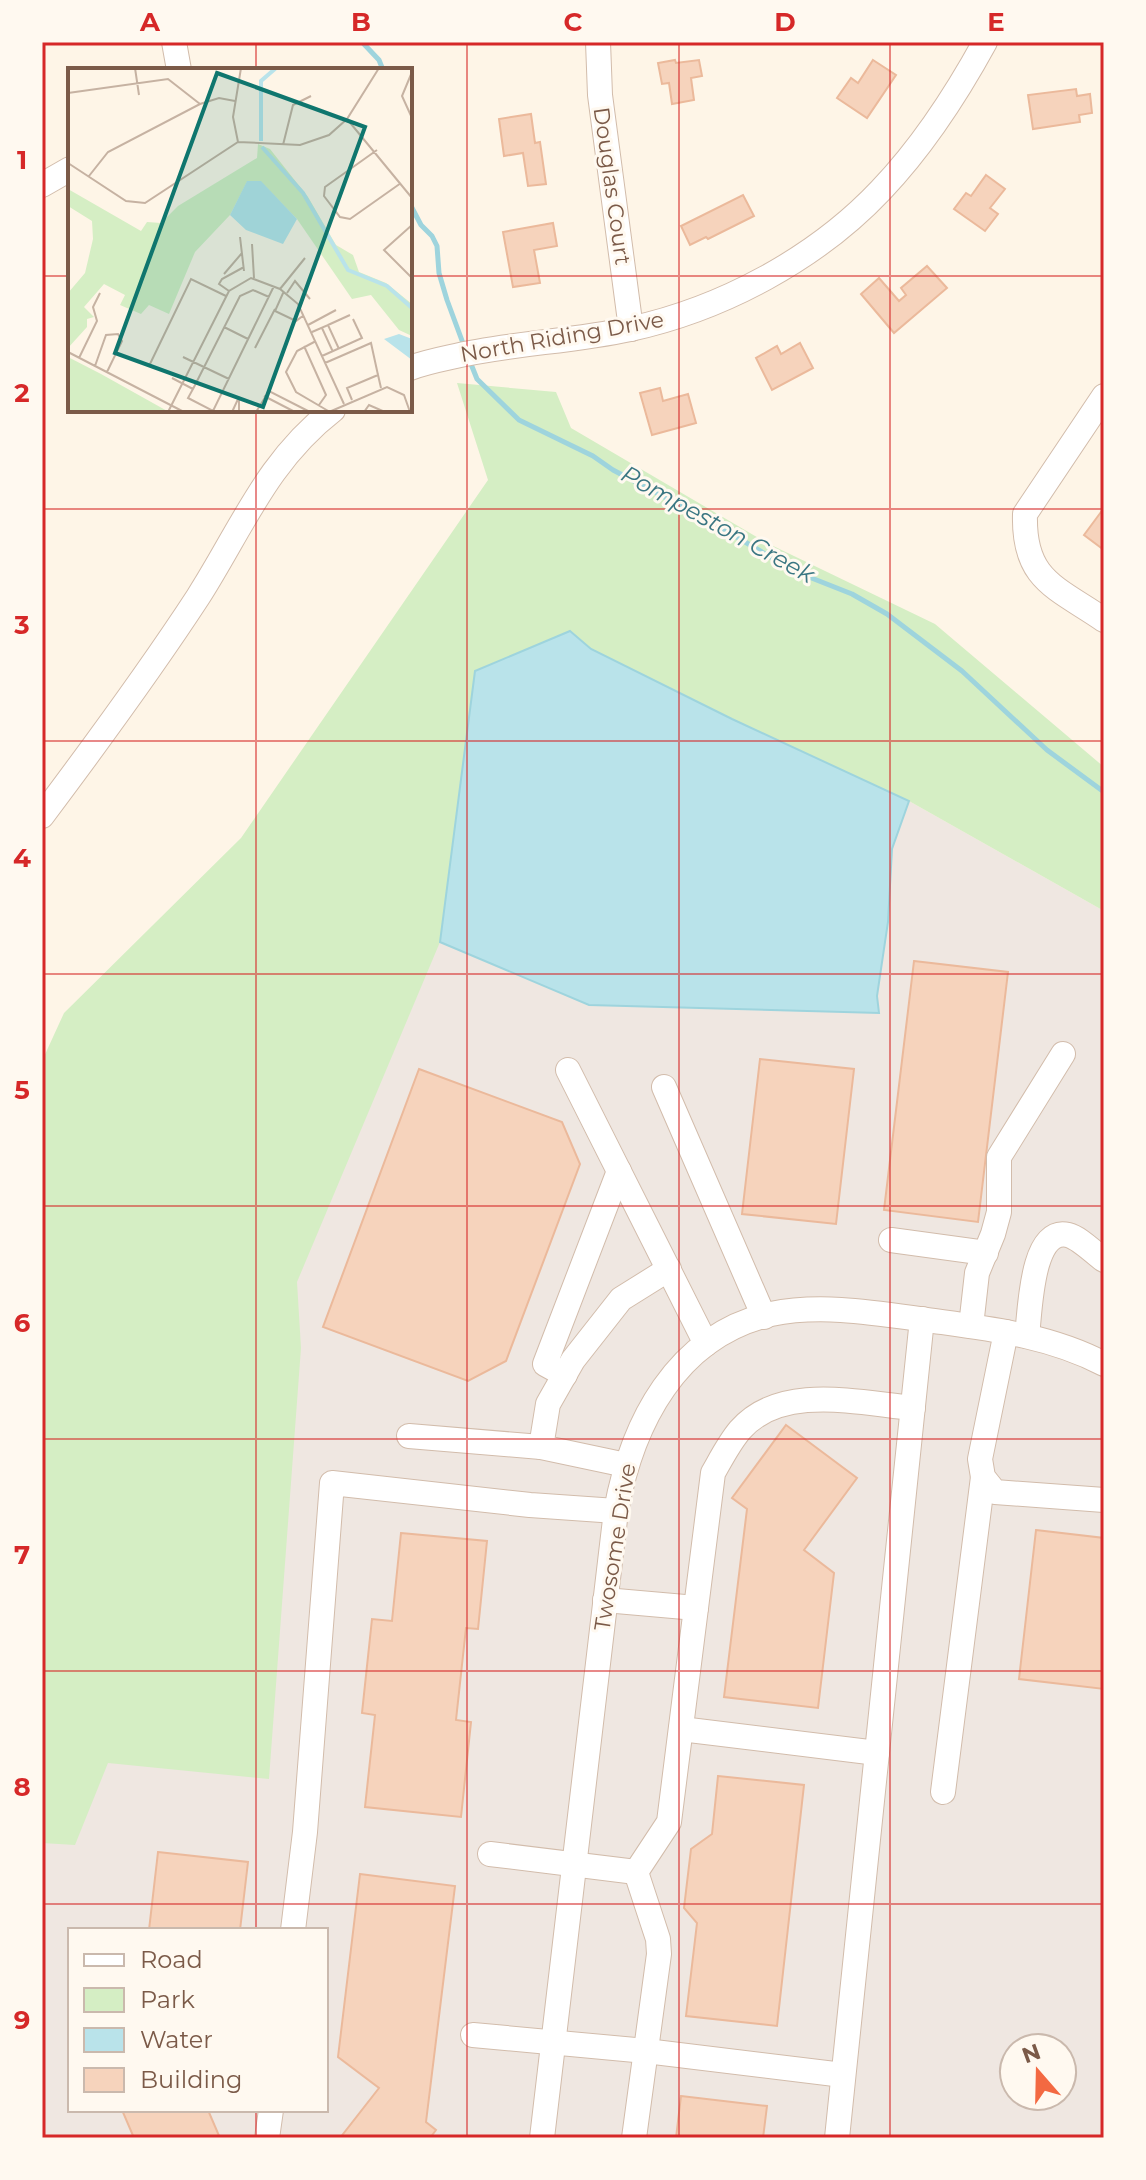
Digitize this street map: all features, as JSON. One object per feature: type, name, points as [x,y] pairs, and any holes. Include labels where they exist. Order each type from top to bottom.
[{"type":"street","points":[[174,42],[179,68]]},
{"type":"street","name":"Douglas Court","points":[[598,42],[600,95],[631,329]]},
{"type":"street","name":"North Riding Drive","points":[[412,368],[487,349],[631,329],[695,310],[748,286],[797,258],[841,227],[880,191],[920,145],[959,90],[985,42]]},
{"type":"street","points":[[42,185],[68,170]]},
{"type":"street","points":[[1104,396],[1025,514],[1024,538],[1029,559],[1041,576],[1104,620]]},
{"type":"street","points":[[42,816],[172,638],[230,548],[267,479],[318,415]]},
{"type":"street","points":[[971,1326],[977,1273],[999,1212],[999,1157],[1063,1054]]},
{"type":"street","points":[[568,1070],[706,1344]]},
{"type":"street","points":[[664,1087],[764,1317]]},
{"type":"street","points":[[565,1375],[545,1364],[619,1171]]},
{"type":"street","points":[[943,1792],[983,1477],[980,1459],[1040,1251],[1045,1242],[1056,1236],[1068,1235],[1104,1260]]},
{"type":"street","points":[[891,1240],[986,1253]]},
{"type":"street","points":[[541,1447],[548,1404],[565,1375],[621,1299],[669,1269]]},
{"type":"street","name":"Twosome Drive","points":[[542,2138],[616,1511],[637,1433],[670,1377],[706,1344],[742,1323],[803,1311],[835,1310],[922,1319],[1016,1334],[1072,1348],[1104,1364]]},
{"type":"street","points":[[837,2138],[922,1319]]},
{"type":"street","points":[[636,1872],[669,1822],[713,1473],[740,1429],[763,1411],[788,1402],[815,1400],[913,1408]]},
{"type":"street","points":[[409,1436],[541,1447],[626,1465]]},
{"type":"street","points":[[983,1477],[995,1492],[1104,1500]]},
{"type":"street","points":[[293,1928],[305,1832],[332,1483],[530,1505],[616,1511]]},
{"type":"street","points":[[605,1600],[696,1608]]},
{"type":"street","points":[[681,1729],[877,1753]]},
{"type":"street","points":[[490,1854],[636,1872]]},
{"type":"street","points":[[634,2138],[659,1954],[658,1939],[636,1872]]},
{"type":"street","points":[[473,2035],[646,2051],[843,2075]]},
{"type":"street","points":[[267,2138],[271,2112]]},
{"type":"shaded area","points":[[603,547],[909,801],[1104,911],[1104,2138],[42,2138],[42,1290],[477,611]]},
{"type":"green space","points":[[457,383],[556,392],[571,428],[767,543],[935,624],[1104,767],[1104,911],[909,801],[591,649],[570,631],[476,670],[440,942],[297,1282],[301,1348],[269,1779],[108,1763],[75,1845],[42,1843],[42,1061],[64,1013],[241,838],[488,480]]},
{"type":"water","points":[[570,631],[591,649],[909,801],[892,849],[888,922],[877,996],[879,1013],[589,1005],[440,942],[475,671]]},
{"type":"building","points":[[675,60],[676,63],[699,60],[702,76],[691,78],[694,100],[672,104],[669,83],[662,84],[658,63]]},
{"type":"building","points":[[873,60],[896,75],[867,118],[837,98],[851,78],[858,83]]},
{"type":"building","points":[[1076,89],[1077,96],[1090,94],[1092,113],[1079,115],[1080,122],[1033,129],[1028,95]]},
{"type":"building","points":[[531,114],[535,143],[540,142],[546,184],[528,186],[523,153],[504,156],[499,119]]},
{"type":"building","points":[[986,175],[1005,189],[990,208],[998,214],[985,231],[954,209],[966,193],[971,196]]},
{"type":"building","points":[[743,195],[754,216],[690,245],[681,226]]},
{"type":"building","points":[[553,223],[557,246],[534,250],[540,283],[513,287],[503,232]]},
{"type":"building","points":[[927,266],[947,288],[894,333],[861,294],[879,278],[899,301],[906,295],[901,288]]},
{"type":"building","points":[[800,343],[813,368],[772,390],[756,358],[777,346],[781,354]]},
{"type":"building","points":[[660,388],[663,401],[688,394],[696,423],[652,435],[640,393]]},
{"type":"building","points":[[1101,512],[1104,514],[1104,550],[1084,535]]},
{"type":"building","points":[[914,961],[1008,972],[978,1222],[884,1210]]},
{"type":"building","points":[[760,1059],[854,1069],[836,1224],[742,1214]]},
{"type":"building","points":[[419,1069],[562,1122],[580,1164],[506,1361],[468,1381],[323,1327]]},
{"type":"building","points":[[786,1425],[857,1478],[804,1550],[834,1573],[818,1708],[724,1697],[747,1509],[732,1498]]},
{"type":"building","points":[[1036,1530],[1104,1538],[1104,1689],[1019,1679]]},
{"type":"building","points":[[401,1533],[487,1541],[478,1629],[466,1628],[456,1720],[471,1722],[461,1817],[365,1807],[375,1715],[362,1713],[372,1619],[392,1621]]},
{"type":"building","points":[[718,1776],[804,1785],[777,2026],[686,2016],[697,1923],[684,1908],[691,1849],[712,1834]]},
{"type":"building","points":[[158,1852],[248,1862],[240,1928],[149,1928]]},
{"type":"building","points":[[360,1874],[455,1886],[426,2122],[436,2130],[430,2138],[340,2138],[379,2088],[338,2057]]},
{"type":"building","points":[[681,2096],[767,2106],[763,2138],[676,2138]]},
{"type":"building","points":[[123,2112],[209,2112],[220,2138],[134,2138]]},
{"type":"waterway","name":"Pompeston Creek","points":[[362,42],[382,68]]},
{"type":"waterway","name":"Pompeston Creek","points":[[412,208],[437,246],[439,273],[464,346]]},
{"type":"waterway","name":"Pompeston Creek","points":[[469,359],[477,379],[519,420],[593,456],[772,558],[852,594],[887,614],[962,671],[1047,750],[1104,792]]}]
